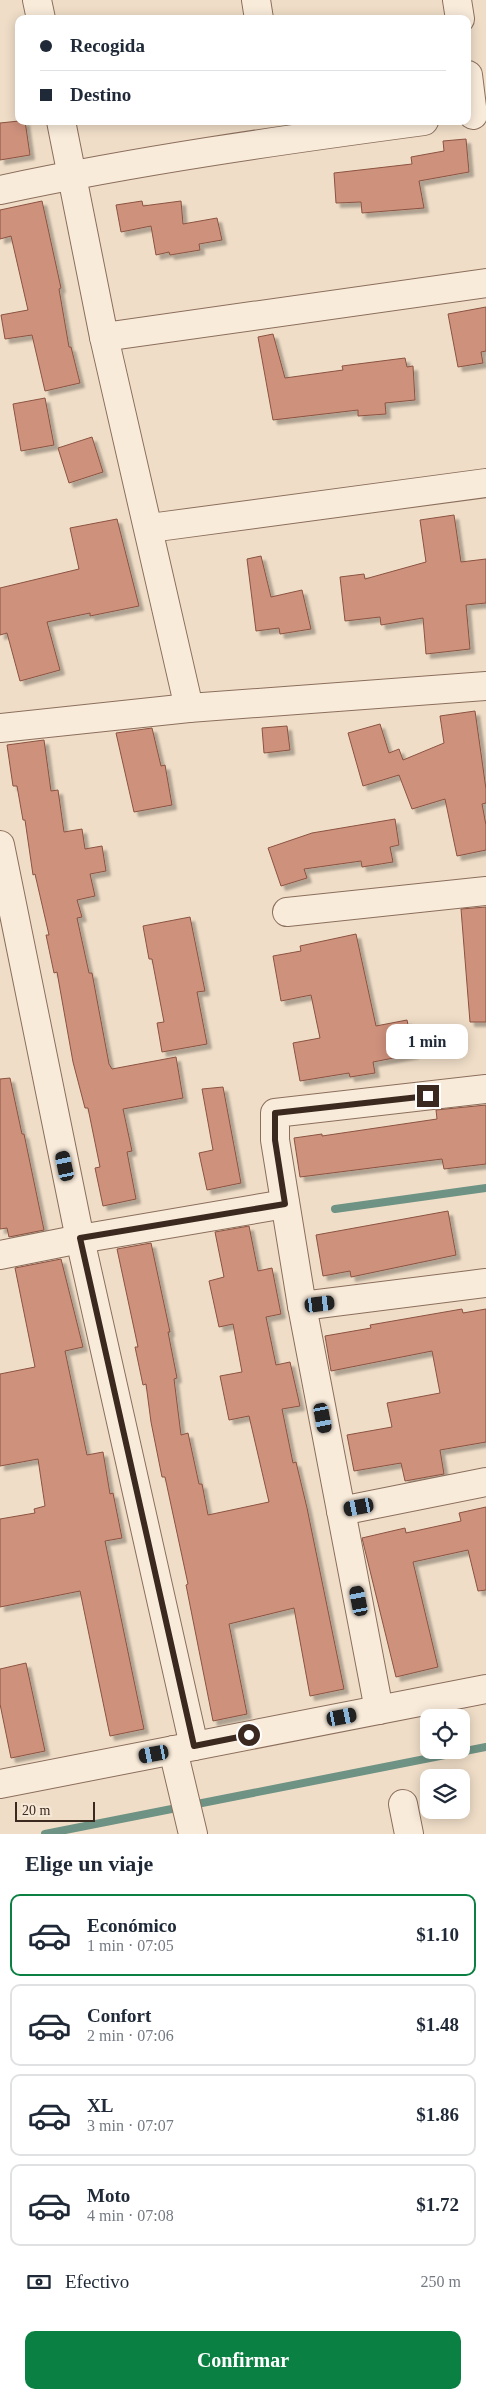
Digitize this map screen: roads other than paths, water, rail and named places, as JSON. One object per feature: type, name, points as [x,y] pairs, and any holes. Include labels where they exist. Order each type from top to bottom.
[{"type":"street","points":[[37,0],[40,15]]},
{"type":"street","points":[[256,0],[258,15]]},
{"type":"street","points":[[457,0],[459,15]]},
{"type":"street","points":[[471,90],[476,115]]},
{"type":"street","points":[[62,125],[104,338],[150,528],[190,708]]},
{"type":"street","points":[[0,190],[273,131],[364,125]]},
{"type":"street","points":[[104,338],[486,283]]},
{"type":"street","points":[[150,528],[486,483]]},
{"type":"street","points":[[0,728],[190,708],[486,686]]},
{"type":"street","points":[[0,845],[80,1238],[181,1754],[193,1834]]},
{"type":"street","points":[[287,912],[486,891]]},
{"type":"street","points":[[379,1710],[302,1306],[275,1140],[275,1113],[486,1089]]},
{"type":"street","points":[[0,1254],[80,1238],[285,1204]]},
{"type":"street","points":[[302,1306],[486,1283]]},
{"type":"street","points":[[341,1511],[486,1482]]},
{"type":"street","points":[[0,1784],[181,1754],[379,1710],[486,1689]]},
{"type":"street","points":[[403,1804],[409,1834]]},
{"type":"waterway","points":[[335,1209],[486,1188]]},
{"type":"waterway","points":[[45,1834],[486,1747]]}]
